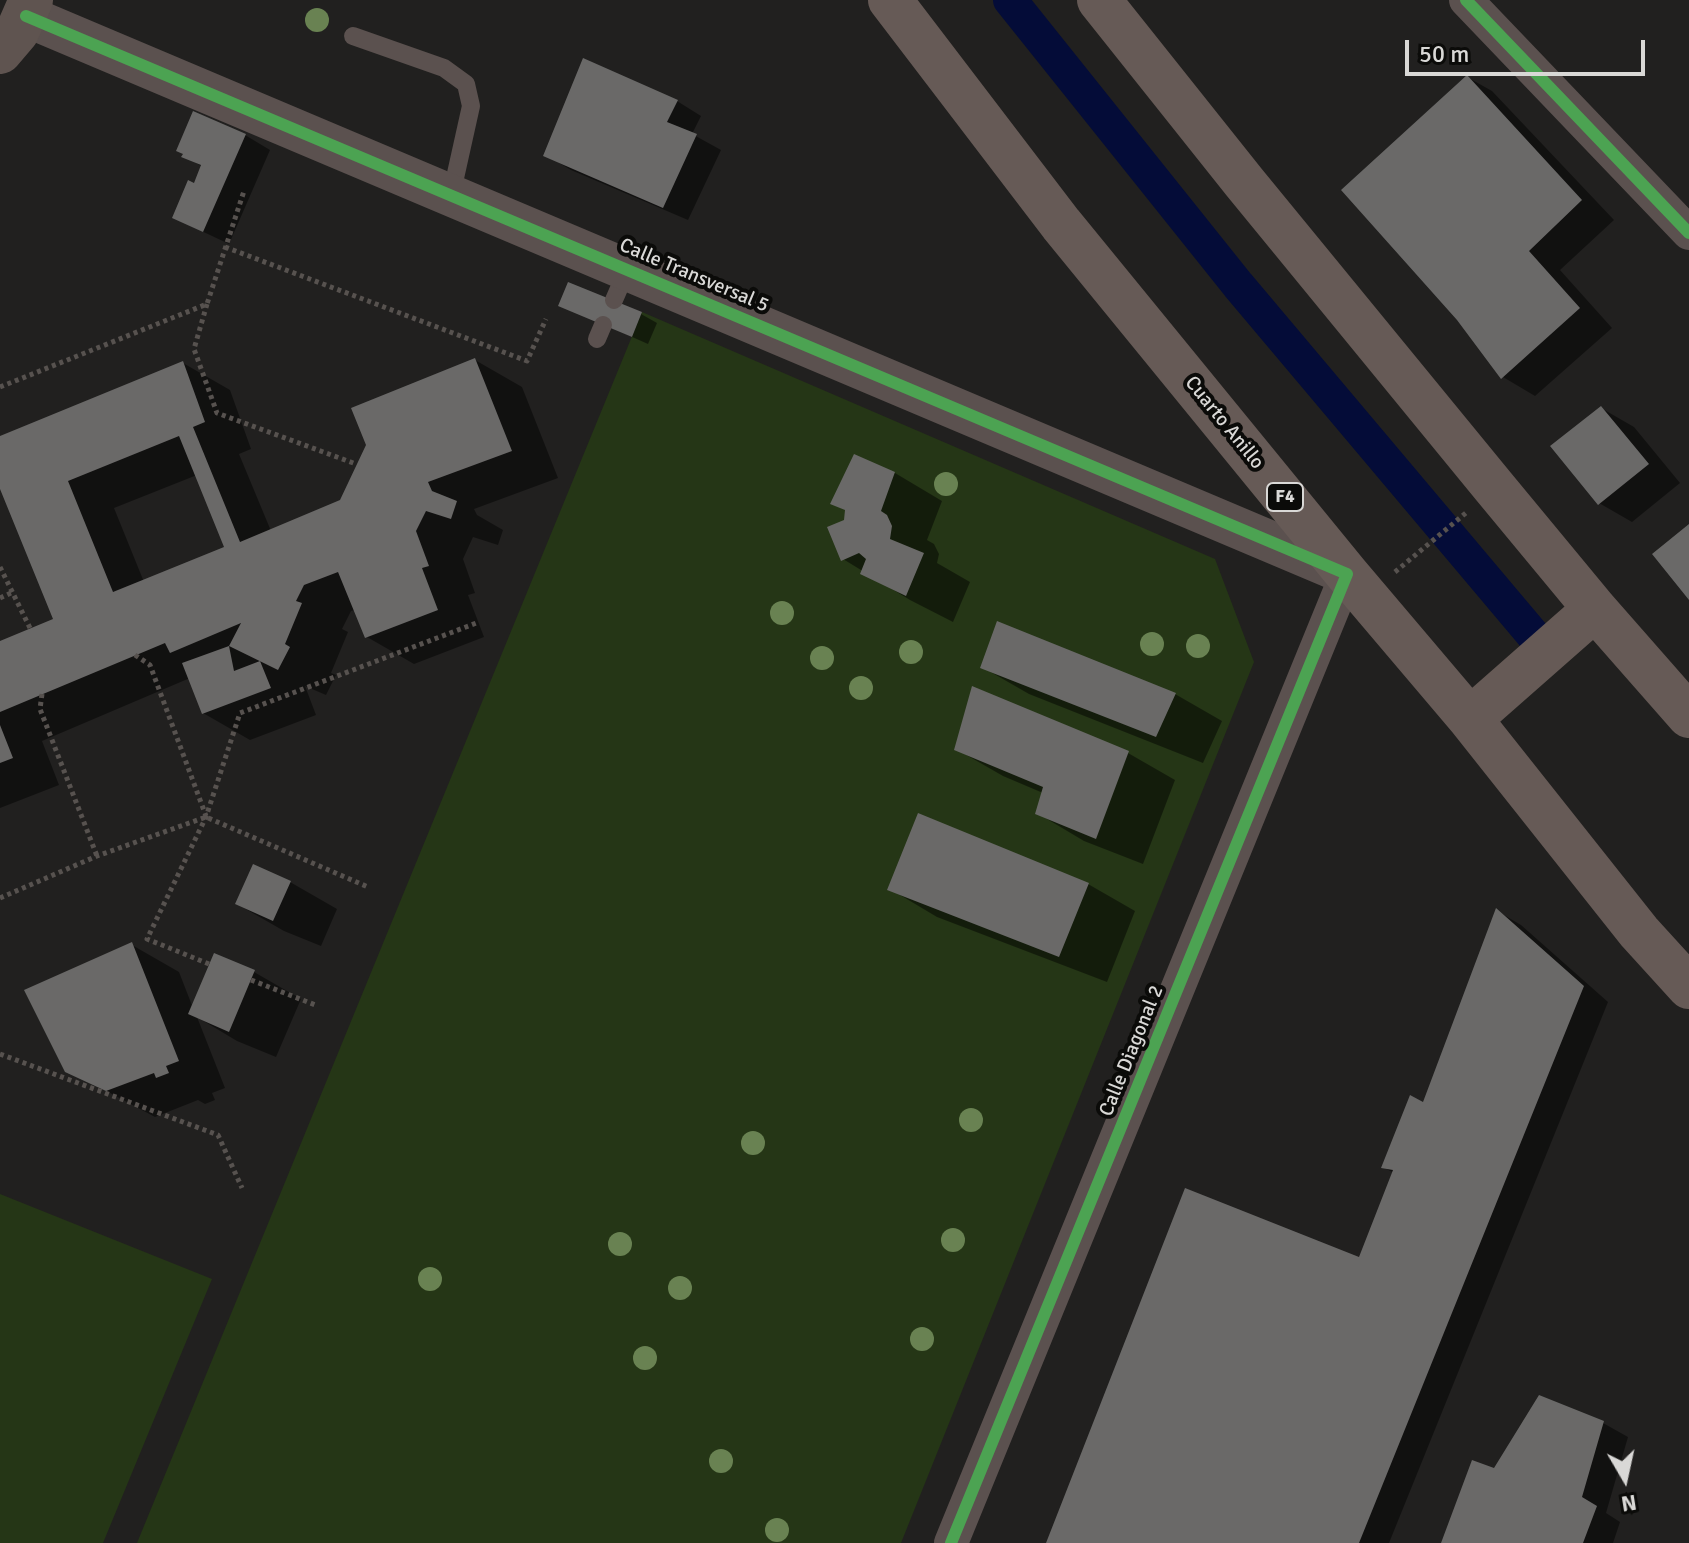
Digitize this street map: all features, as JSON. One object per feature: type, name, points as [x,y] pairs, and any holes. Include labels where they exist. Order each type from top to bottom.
[{"type":"highway","name":"Cuarto Anillo","points":[[890,0],[1061,224],[1347,574],[1470,719],[1639,932],[1689,987]]},
{"type":"highway","points":[[1099,0],[1244,182],[1595,609],[1689,716]]},
{"type":"highway","points":[[1470,719],[1595,609]]},
{"type":"main road","points":[[0,52],[17,32],[28,8]]},
{"type":"street","points":[[1466,0],[1689,233]]},
{"type":"street","name":"Calle Transversal 5","points":[[28,8],[451,196],[620,285],[1347,574]]},
{"type":"street","name":"Calle Diagonal 2","points":[[951,1543],[1347,574]]},
{"type":"lane","points":[[353,36],[444,68],[466,84],[471,106],[451,196]]},
{"type":"path","points":[[244,191],[194,349],[217,413],[356,464]]},
{"type":"path","points":[[225,247],[527,361],[546,319]]},
{"type":"path","points":[[0,387],[207,304]]},
{"type":"path","points":[[1410,559],[1462,516]]},
{"type":"path","points":[[0,567],[30,628]]},
{"type":"path","points":[[0,598],[13,592]]},
{"type":"path","points":[[209,964],[147,939],[206,817],[240,713],[479,622]]},
{"type":"path","points":[[135,655],[150,665],[206,817]]},
{"type":"path","points":[[42,694],[40,709],[97,856]]},
{"type":"path","points":[[0,898],[97,856],[206,817],[368,887]]},
{"type":"path","points":[[251,980],[318,1006]]},
{"type":"path","points":[[0,1054],[86,1089],[218,1135],[242,1188]]},
{"type":"green space","points":[[642,312],[1215,559],[1254,662],[901,1543],[137,1543]]},
{"type":"green space","points":[[0,1194],[212,1279],[103,1543],[0,1543]]},
{"type":"building","points":[[583,58],[678,100],[667,122],[697,134],[663,208],[543,156]]},
{"type":"building","points":[[1467,75],[1582,200],[1529,251],[1580,308],[1501,379],[1457,320],[1341,190]]},
{"type":"building","points":[[193,111],[246,134],[203,232],[172,218],[188,180],[194,183],[201,165],[181,157],[183,154],[176,151]]},
{"type":"building","points":[[568,282],[642,312],[632,337],[558,306]]},
{"type":"building","points":[[475,358],[512,451],[428,482],[432,491],[457,501],[451,519],[426,511],[416,531],[429,566],[422,568],[438,610],[365,638],[338,572],[304,585],[296,601],[302,603],[285,644],[290,647],[278,670],[229,646],[241,623],[170,653],[165,643],[0,712],[0,641],[53,619],[0,489],[0,436],[183,361],[205,422],[193,427],[240,542],[340,500],[366,445],[351,408]],"holes":[[[179,436],[224,547],[113,592],[68,481]]]},
{"type":"building","points":[[1601,406],[1649,464],[1598,505],[1550,446]]},
{"type":"building","points":[[854,454],[895,472],[881,511],[887,515],[892,526],[890,539],[924,553],[906,596],[860,574],[866,559],[859,553],[841,561],[827,527],[844,520],[845,510],[830,504]]},
{"type":"building","points":[[1689,524],[1689,600],[1652,554]]},
{"type":"building","points":[[997,621],[1176,693],[1156,737],[980,668]]},
{"type":"building","points":[[229,646],[234,671],[260,661],[271,688],[202,714],[182,663]]},
{"type":"building","points":[[972,686],[1129,751],[1096,839],[1035,814],[1043,787],[954,750]]},
{"type":"building","points":[[0,725],[13,758],[0,763]]},
{"type":"building","points":[[918,813],[1089,883],[1059,957],[887,890]]},
{"type":"building","points":[[253,864],[291,881],[273,921],[235,904]]},
{"type":"building","points":[[1496,908],[1584,986],[1359,1543],[1046,1543],[1185,1188],[1359,1257],[1393,1170],[1381,1168],[1410,1095],[1423,1102]]},
{"type":"building","points":[[132,942],[179,1061],[166,1066],[169,1073],[156,1078],[154,1073],[106,1091],[65,1072],[24,990]]},
{"type":"building","points":[[214,953],[255,970],[229,1032],[188,1014]]},
{"type":"building","points":[[1539,1395],[1604,1421],[1582,1497],[1597,1506],[1583,1543],[1441,1543],[1472,1460],[1494,1468]]},
{"type":"waterway","points":[[1010,0],[1238,285],[1533,635]]},
{"type":"cycle path","points":[[1466,0],[1689,233]]},
{"type":"cycle path","points":[[26,16],[1347,574],[951,1543]]}]
